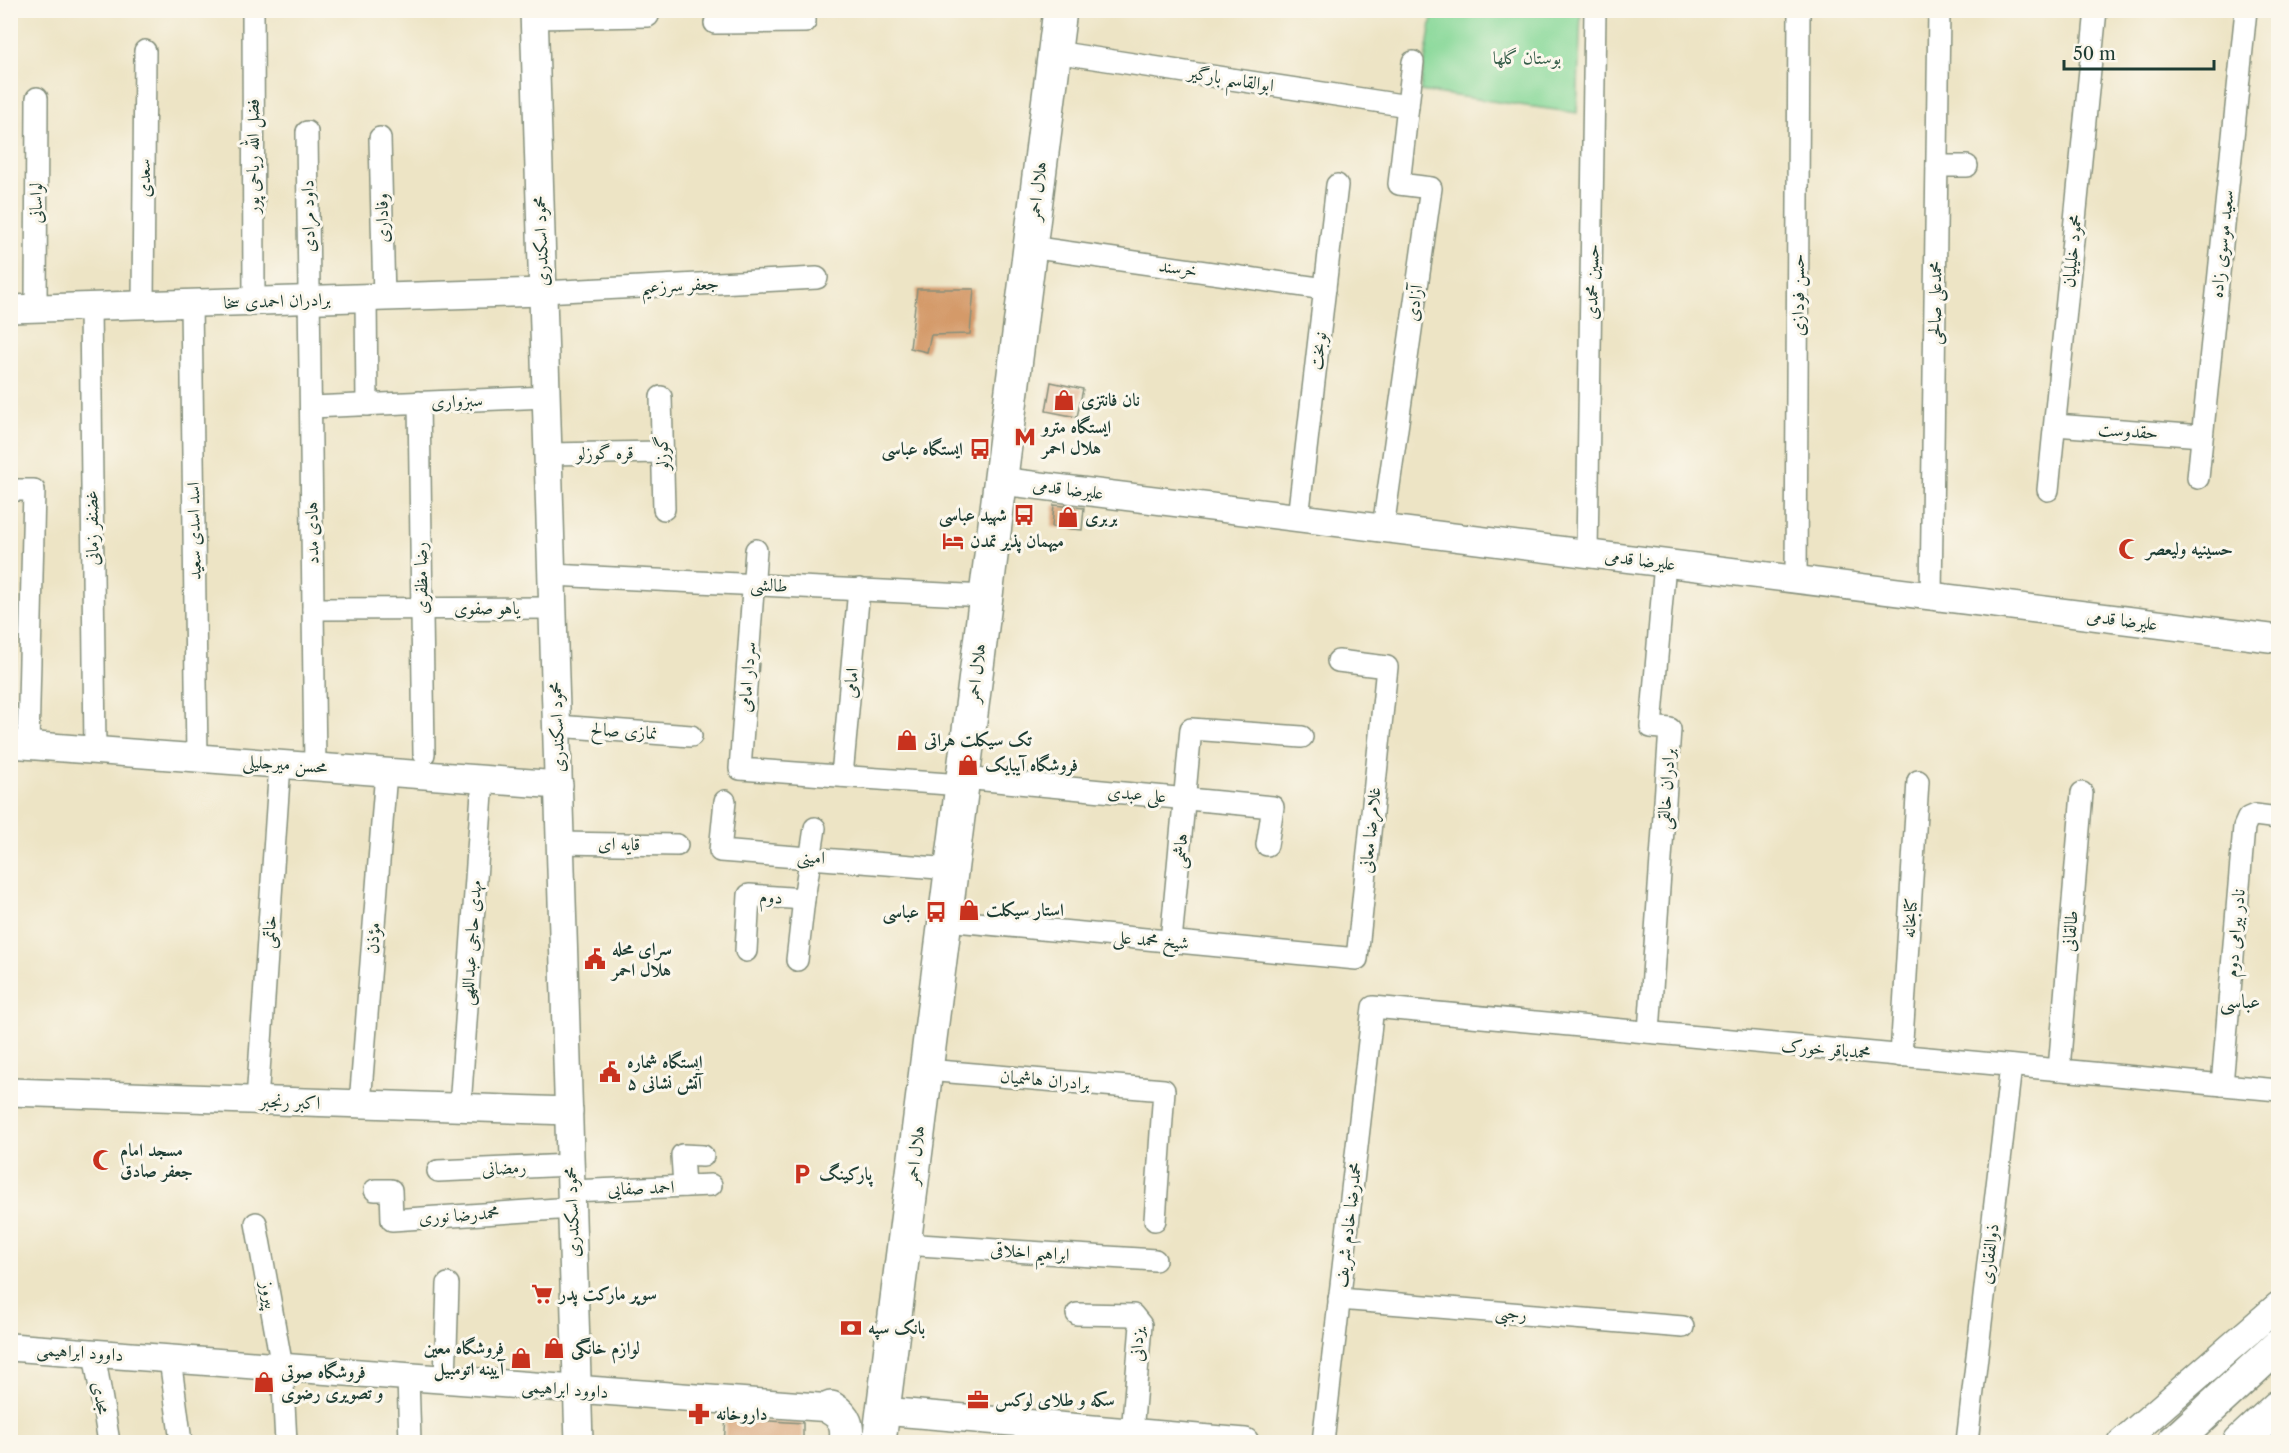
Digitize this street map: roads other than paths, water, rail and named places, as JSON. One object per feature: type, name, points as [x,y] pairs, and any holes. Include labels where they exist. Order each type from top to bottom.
[{"type":"main road","name":"هلال احمر","points":[[881,1427],[1060,10]]},
{"type":"main road","points":[[2174,1443],[2278,1346]]},
{"type":"main road","points":[[2240,1443],[2278,1407]]},
{"type":"main road","points":[[831,1408],[843,1415],[846,1423],[846,1443]]},
{"type":"main road","points":[[881,1427],[897,1443]]},
{"type":"street","name":"فضل الله ریاحی پور","points":[[253,10],[254,302]]},
{"type":"street","points":[[715,23],[805,22],[805,10]]},
{"type":"street","name":"حسین محمدی","points":[[1587,553],[1595,10]]},
{"type":"street","name":"حسن فودازی","points":[[1796,579],[1799,10]]},
{"type":"street","name":"محمدعلی صالحی","points":[[1931,596],[1939,10]]},
{"type":"street","name":"محمود خلیلیان","points":[[2048,490],[2096,10]]},
{"type":"street","name":"سعید موسوی زاده","points":[[2198,478],[2246,10]]},
{"type":"street","points":[[534,14],[648,16]]},
{"type":"street","name":"محمود اسکندری","points":[[534,14],[579,1443]]},
{"type":"street","name":"سعدی","points":[[144,305],[145,51]]},
{"type":"street","name":"ابوالقاسم بارگیر","points":[[1055,52],[1408,106]]},
{"type":"street","points":[[1408,106],[1413,62]]},
{"type":"street","name":"لواسانی","points":[[23,309],[37,98]]},
{"type":"street","name":"آزادی","points":[[1383,528],[1431,188],[1399,184],[1408,106]]},
{"type":"street","name":"داود مرادی","points":[[307,132],[309,300]]},
{"type":"street","name":"وفاداری","points":[[375,298],[380,138]]},
{"type":"street","points":[[1937,166],[1967,166]]},
{"type":"street","name":"نوبخت","points":[[1298,518],[1337,185]]},
{"type":"street","name":"خرسند","points":[[1030,247],[1325,289]]},
{"type":"street","name":"جعفر سرزعیم","points":[[543,292],[817,278]]},
{"type":"street","name":"برادران احمدی سخا","points":[[23,309],[543,292]]},
{"type":"street","points":[[368,405],[375,298]]},
{"type":"street","name":"هادی مدد","points":[[309,300],[315,766]]},
{"type":"street","name":"اسد اسدی سعید","points":[[191,303],[198,758]]},
{"type":"street","name":"غضنفر زمانی","points":[[90,307],[95,750]]},
{"type":"street","name":"سبزواری","points":[[310,407],[546,397]]},
{"type":"street","name":"گوزلو","points":[[661,397],[664,509]]},
{"type":"street","name":"رضا مظفری","points":[[419,402],[424,754]]},
{"type":"street","name":"حقدوست","points":[[2055,425],[2202,436]]},
{"type":"street","name":"قره گوزلو","points":[[548,454],[662,452]]},
{"type":"street","name":"علیرضا قدمی","points":[[1001,481],[2278,639]]},
{"type":"street","points":[[10,490],[34,490],[19,745]]},
{"type":"street","name":"سردار امامی","points":[[756,550],[740,770],[842,776]]},
{"type":"street","name":"برادران خالقی","points":[[1649,1032],[1670,729],[1652,727],[1665,563]]},
{"type":"street","name":"طالشی","points":[[552,575],[986,596]]},
{"type":"street","name":"امامی","points":[[842,776],[859,589]]},
{"type":"street","name":"یاهو صفوی","points":[[313,609],[553,608]]},
{"type":"street","name":"غلامرضا معانی","points":[[1338,662],[1386,667],[1357,959]]},
{"type":"street","name":"نمازی صالح","points":[[557,726],[691,736]]},
{"type":"street","name":"هاشمی","points":[[1172,941],[1191,729],[1302,736]]},
{"type":"street","name":"محسن میرجلیلی","points":[[19,745],[558,785]]},
{"type":"street","name":"خاتمی","points":[[257,1101],[280,764]]},
{"type":"street","name":"مؤذن","points":[[360,1104],[386,772]]},
{"type":"street","points":[[842,776],[962,782]]},
{"type":"street","name":"مهدی حاجی عبداللهی","points":[[460,1107],[483,779]]},
{"type":"street","name":"کتابخانه","points":[[1901,1056],[1918,780]]},
{"type":"street","name":"علی عبدی","points":[[962,782],[1273,807],[1267,845]]},
{"type":"street","name":"طالقانی","points":[[2059,1070],[2082,793]]},
{"type":"street","name":"امینی","points":[[725,801],[720,851],[951,869]]},
{"type":"street","name":"نادر بیرامی دوم","points":[[2222,1085],[2244,826],[2248,818],[2255,815],[2278,818]]},
{"type":"street","name":"دوم","points":[[746,951],[749,896],[804,899],[815,828]]},
{"type":"street","name":"قایه ای","points":[[560,843],[677,845]]},
{"type":"street","points":[[797,960],[804,899]]},
{"type":"street","name":"شیخ محمد علی","points":[[945,920],[1357,959]]},
{"type":"street","name":"محمدباقر خورک","points":[[1373,1007],[2278,1090]]},
{"type":"street","name":"محمدرضا خادم شریف","points":[[1323,1443],[1373,1007]]},
{"type":"street","name":"ذوالفقاری","points":[[1967,1443],[2011,1066]]},
{"type":"street","name":"برادران هاشمیان","points":[[926,1070],[1164,1090],[1155,1220]]},
{"type":"street","name":"اکبر رنجبر","points":[[10,1092],[569,1111]]},
{"type":"street","points":[[684,1186],[682,1155],[703,1156]]},
{"type":"street","name":"رمضانی","points":[[438,1171],[571,1188]]},
{"type":"street","name":"احمد صفایی","points":[[571,1188],[711,1185]]},
{"type":"street","name":"محمدرضا نوری","points":[[375,1190],[391,1190],[392,1220],[571,1188]]},
{"type":"street","name":"پیروز","points":[[256,1222],[282,1367],[286,1443]]},
{"type":"street","name":"ابراهیم اخلاقی","points":[[904,1244],[1155,1260]]},
{"type":"street","points":[[445,1380],[448,1284]]},
{"type":"street","name":"رجبی","points":[[1339,1299],[1683,1327]]},
{"type":"street","points":[[2122,1443],[2278,1306]]},
{"type":"street","name":"یزدانی","points":[[1077,1314],[1133,1315],[1141,1325],[1140,1436]]},
{"type":"street","name":"داوود ابراهیمی","points":[[10,1347],[831,1408]]},
{"type":"street","name":"مجدی","points":[[94,1353],[109,1443]]},
{"type":"street","points":[[170,1359],[181,1443]]},
{"type":"street","points":[[408,1377],[410,1443]]},
{"type":"street","points":[[881,1427],[1140,1436],[1245,1443]]},
{"type":"place","name":"نان فانتزی","points":[[1064,400]]},
{"type":"place","name":"ایستگاه مترو هلال احمر","points":[[1025,437]]},
{"type":"place","name":"ایستگاه عباسی","points":[[980,449]]},
{"type":"place","name":"شهید عباسی","points":[[1024,515]]},
{"type":"place","name":"بربری","points":[[1068,517]]},
{"type":"place","name":"میهمان پذیر تمدن","points":[[953,541]]},
{"type":"place","name":"حسینیه ولیعصر","points":[[2129,549]]},
{"type":"place","name":"تک سیکلت هراتی","points":[[907,740]]},
{"type":"place","name":"فروشگاه آیبایک","points":[[968,765]]},
{"type":"place","name":"استار سیکلت","points":[[969,910]]},
{"type":"place","name":"عباسی","points":[[936,912]]},
{"type":"place","name":"سرای محله هلال احمر","points":[[595,959]]},
{"type":"place","name":"ایستگاه شماره ۵ آتش نشانی","points":[[610,1072]]},
{"type":"place","name":"مسجد امام جعفر صادق","points":[[103,1160]]},
{"type":"place","name":"پارکینگ","points":[[802,1174]]},
{"type":"place","name":"سوپر مارکت پدر","points":[[542,1294]]},
{"type":"place","name":"بانک سپه","points":[[851,1328]]},
{"type":"place","name":"لوازم خانگی","points":[[554,1348]]},
{"type":"place","name":"فروشگاه معین آیینه اتومبیل","points":[[521,1358]]},
{"type":"place","name":"فروشگاه صوتی و تصویری رضوی","points":[[264,1382]]},
{"type":"place","name":"سکه و طلای لوکس","points":[[978,1400]]},
{"type":"place","name":"داروخانه","points":[[699,1414]]},
{"type":"district","name":"عباسی","points":[[2240,1001]]},
{"type":"park label","name":"بوستان گلها","points":[[1527,58]]}]
